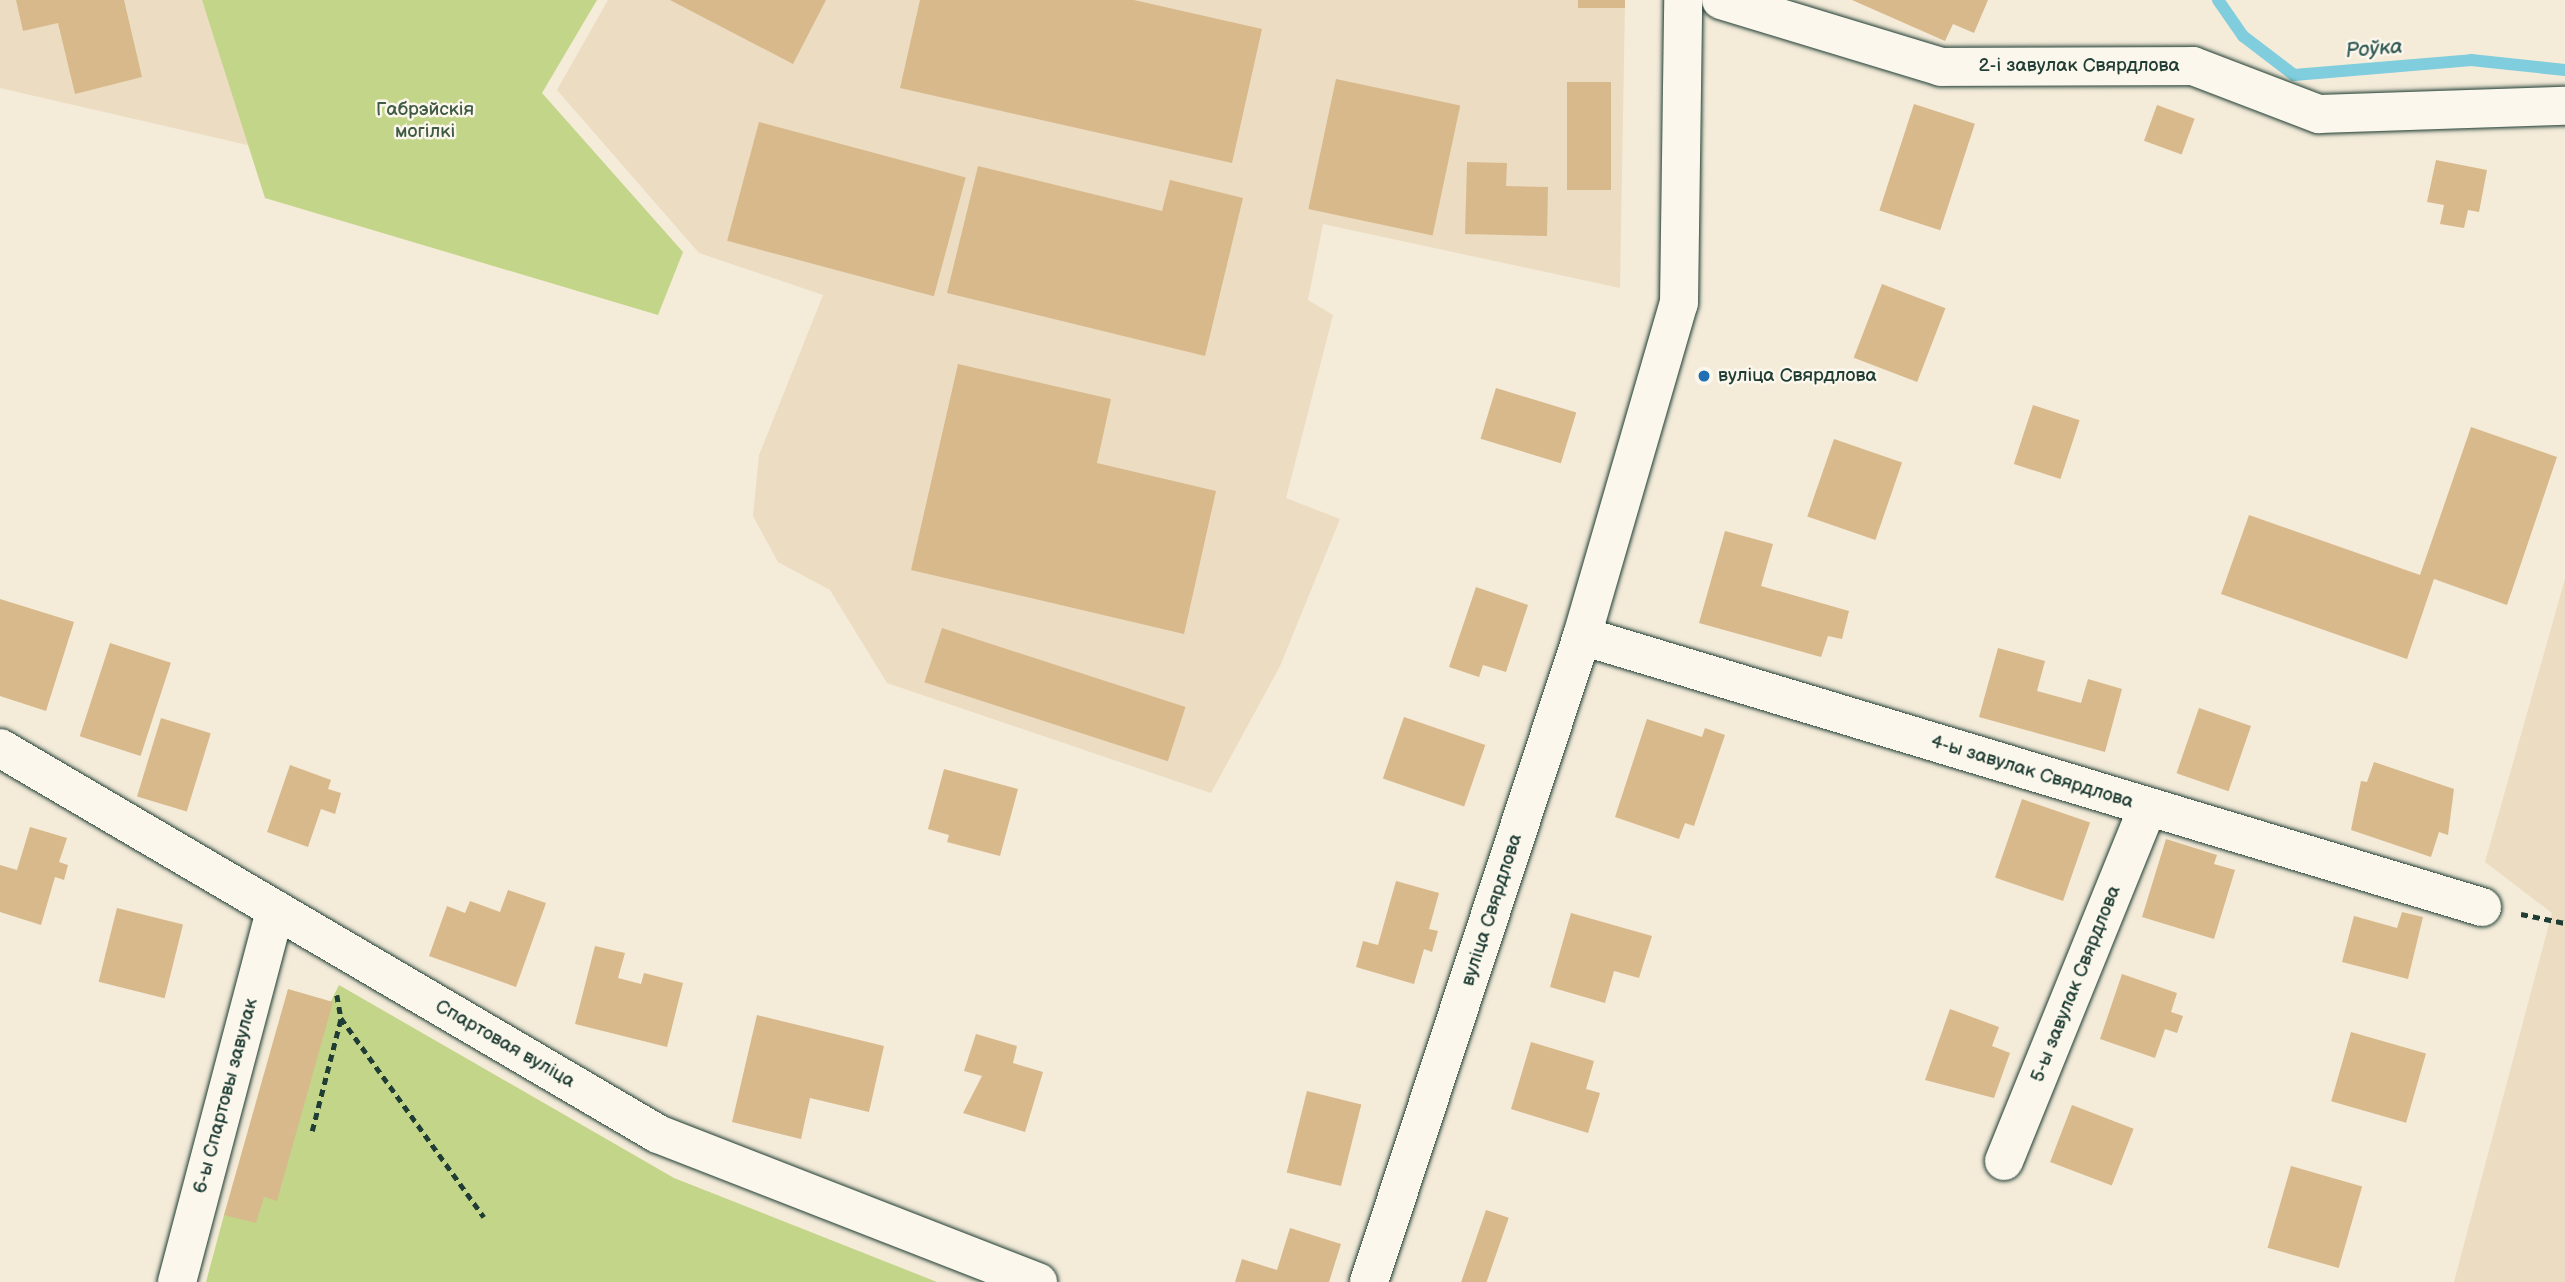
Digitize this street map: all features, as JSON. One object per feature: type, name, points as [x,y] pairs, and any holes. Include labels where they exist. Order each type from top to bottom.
[{"type":"street","name":"вуліца Свярдлова","points":[[1370,1282],[1582,636],[1679,303],[1683,0]]},
{"type":"street","name":"2-і завулак Свярдлова","points":[[1721,0],[1941,67],[2193,66],[2319,114],[2565,106]]},
{"type":"street","name":"4-ы завулак Свярдлова","points":[[1582,636],[2482,907]]},
{"type":"street","name":"Спартовая вуліца","points":[[0,748],[658,1133],[1038,1282]]},
{"type":"street","name":"5-ы завулак Свярдлова","points":[[2004,1161],[2148,807]]},
{"type":"street","name":"6-ы Спартовы завулак","points":[[177,1282],[275,910]]},
{"type":"path","points":[[336,993],[341,1018],[484,1217]]},
{"type":"path","points":[[312,1131],[341,1018]]},
{"type":"shaded area","points":[[0,0],[202,0],[252,146],[0,88]]},
{"type":"shaded area","points":[[608,0],[1625,0],[1620,288],[1323,224],[1308,300],[1333,315],[1286,498],[1340,519],[1280,666],[1211,793],[887,683],[830,590],[778,562],[753,516],[759,455],[823,295],[699,253],[557,90]]},
{"type":"shaded area","points":[[2565,579],[2565,1282],[2454,1282],[2552,913],[2485,862]]},
{"type":"green space","name":"Габрэйскія могілкі","points":[[202,0],[597,0],[542,93],[683,252],[658,315],[265,198]]},
{"type":"green space","points":[[339,985],[674,1178],[937,1282],[206,1282],[224,1215]]},
{"type":"building","points":[[16,0],[124,0],[142,77],[75,94],[58,23],[23,31]]},
{"type":"building","points":[[670,0],[826,0],[793,64]]},
{"type":"building","points":[[920,0],[1134,0],[1262,29],[1232,163],[900,88]]},
{"type":"building","points":[[1578,0],[1625,0],[1625,8],[1578,8]]},
{"type":"building","points":[[1852,0],[1988,0],[1974,33],[1953,24],[1945,41]]},
{"type":"building","points":[[1336,79],[1460,105],[1433,235],[1308,209]]},
{"type":"building","points":[[1567,82],[1611,82],[1611,190],[1567,190]]},
{"type":"building","points":[[1914,104],[1975,124],[1940,230],[1879,211]]},
{"type":"building","points":[[2157,105],[2195,119],[2182,154],[2144,141]]},
{"type":"building","points":[[759,122],[966,177],[934,296],[727,241]]},
{"type":"building","points":[[2436,160],[2487,170],[2479,212],[2468,210],[2464,228],[2440,224],[2444,205],[2427,202]]},
{"type":"building","points":[[1467,162],[1507,163],[1506,186],[1548,187],[1547,236],[1465,234]]},
{"type":"building","points":[[978,166],[1162,211],[1170,180],[1243,198],[1205,356],[947,293]]},
{"type":"building","points":[[1882,284],[1945,308],[1917,382],[1854,358]]},
{"type":"building","points":[[958,364],[1111,399],[1097,463],[1216,491],[1184,634],[911,570]]},
{"type":"building","points":[[1496,388],[1576,413],[1561,463],[1481,439]]},
{"type":"building","points":[[2033,405],[2080,420],[2060,479],[2014,464]]},
{"type":"building","points":[[2471,427],[2557,457],[2507,605],[2434,579],[2407,659],[2221,594],[2249,515],[2420,575]]},
{"type":"building","points":[[1834,439],[1902,462],[1875,540],[1807,517]]},
{"type":"building","points":[[1725,531],[1773,544],[1761,586],[1849,611],[1842,639],[1828,636],[1821,657],[1699,623]]},
{"type":"building","points":[[1476,587],[1528,605],[1506,672],[1483,665],[1479,677],[1449,667]]},
{"type":"building","points":[[0,599],[74,622],[46,711],[0,696]]},
{"type":"building","points":[[942,628],[1185,707],[1168,761],[924,682]]},
{"type":"building","points":[[110,643],[171,663],[141,756],[80,736]]},
{"type":"building","points":[[1998,648],[2045,661],[2037,691],[2081,703],[2088,679],[2122,689],[2105,752],[1979,717]]},
{"type":"building","points":[[2199,708],[2251,726],[2229,791],[2177,773]]},
{"type":"building","points":[[1404,717],[1485,745],[1464,806],[1383,778]]},
{"type":"building","points":[[161,718],[211,733],[187,812],[137,796]]},
{"type":"building","points":[[1647,719],[1702,737],[1705,728],[1725,735],[1694,826],[1685,823],[1679,839],[1615,817]]},
{"type":"building","points":[[2374,762],[2454,789],[2448,835],[2439,832],[2431,857],[2351,830],[2361,781],[2367,782]]},
{"type":"building","points":[[290,765],[331,780],[328,789],[341,793],[335,814],[321,809],[308,847],[267,832]]},
{"type":"building","points":[[944,769],[1018,789],[1000,856],[947,842],[949,835],[928,829]]},
{"type":"building","points":[[2022,799],[2090,822],[2063,901],[1995,877]]},
{"type":"building","points":[[30,827],[67,838],[59,862],[68,865],[64,880],[55,877],[41,925],[0,912],[0,865],[17,870]]},
{"type":"building","points":[[2166,839],[2217,855],[2214,864],[2235,870],[2214,939],[2142,917]]},
{"type":"building","points":[[1396,881],[1439,893],[1429,929],[1438,931],[1432,952],[1424,949],[1414,984],[1356,967],[1363,941],[1378,945]]},
{"type":"building","points":[[508,890],[546,903],[516,987],[429,956],[447,906],[465,913],[470,901],[500,912]]},
{"type":"building","points":[[117,908],[183,924],[165,998],[99,982]]},
{"type":"building","points":[[2402,912],[2423,917],[2408,979],[2342,962],[2354,916],[2397,928]]},
{"type":"building","points":[[1571,913],[1652,936],[1639,978],[1614,971],[1605,1003],[1550,987]]},
{"type":"building","points":[[595,946],[625,953],[618,978],[641,984],[644,973],[683,983],[667,1047],[575,1024]]},
{"type":"building","points":[[2122,974],[2177,993],[2171,1012],[2183,1016],[2177,1033],[2165,1029],[2155,1058],[2100,1039]]},
{"type":"building","points":[[288,989],[333,1002],[277,1201],[264,1197],[256,1223],[224,1215]]},
{"type":"building","points":[[1950,1009],[1999,1027],[1992,1046],[2010,1053],[1994,1098],[1925,1080]]},
{"type":"building","points":[[757,1015],[884,1046],[869,1112],[810,1098],[801,1139],[732,1122]]},
{"type":"building","points":[[2351,1032],[2426,1053],[2406,1123],[2331,1101]]},
{"type":"building","points":[[976,1034],[1017,1046],[1013,1063],[1043,1072],[1025,1132],[963,1113],[982,1076],[964,1071]]},
{"type":"building","points":[[1531,1042],[1594,1061],[1586,1089],[1600,1093],[1588,1133],[1511,1109]]},
{"type":"building","points":[[1307,1091],[1361,1105],[1341,1186],[1287,1173]]},
{"type":"building","points":[[2072,1105],[2134,1129],[2112,1186],[2050,1162]]},
{"type":"building","points":[[2291,1166],[2362,1186],[2339,1268],[2268,1248]]},
{"type":"building","points":[[1486,1210],[1509,1218],[1487,1282],[1461,1282]]},
{"type":"building","points":[[1290,1228],[1341,1244],[1329,1282],[1235,1282],[1242,1259],[1277,1270]]},
{"type":"waterway","name":"Роўка","points":[[2218,0],[2243,36],[2294,75],[2471,60],[2565,70]]},
{"type":"place","name":"вуліца Свярдлова","points":[[1704,376]]}]
